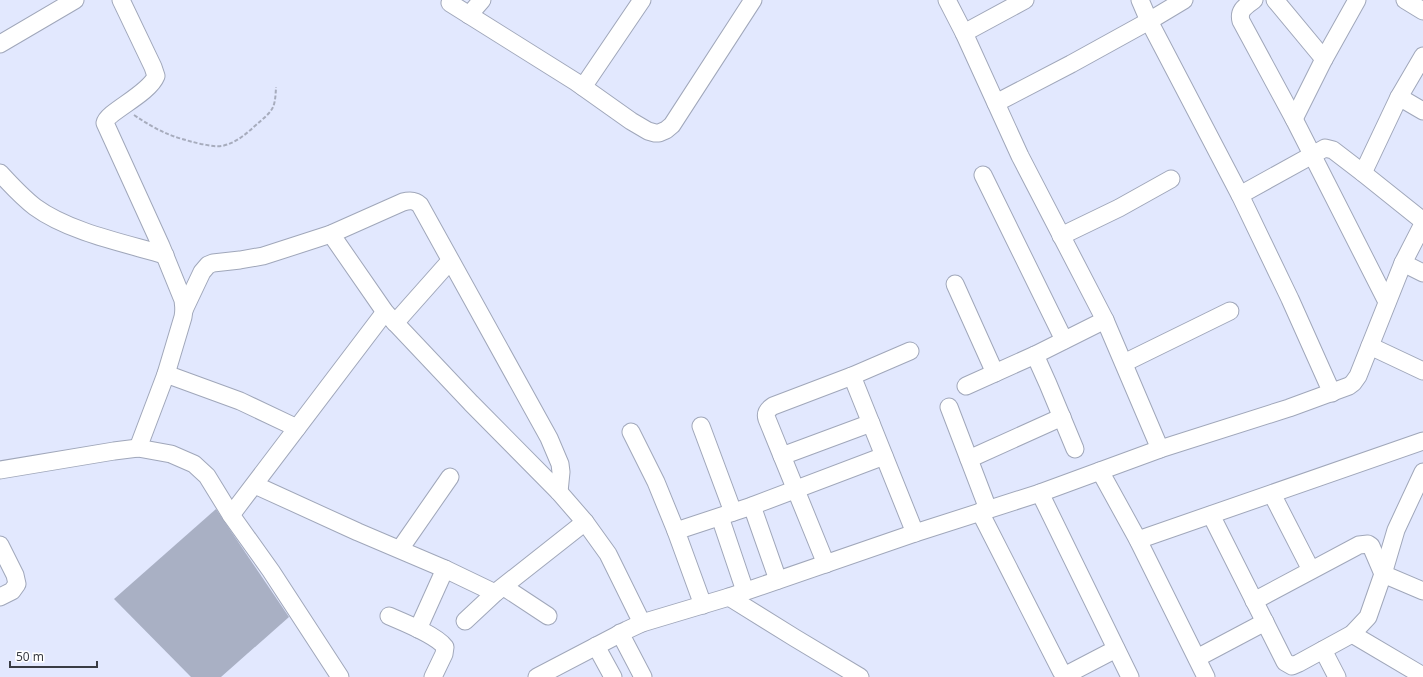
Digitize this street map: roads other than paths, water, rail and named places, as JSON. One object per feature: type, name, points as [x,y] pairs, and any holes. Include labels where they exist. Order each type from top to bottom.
[{"type":"street","points":[[0,44],[76,0]]},
{"type":"street","points":[[120,0],[154,67],[156,76],[152,83],[107,118],[105,120],[105,126],[165,254],[182,300],[184,310]]},
{"type":"street","points":[[469,15],[482,0]]},
{"type":"street","points":[[583,87],[642,0]]},
{"type":"street","points":[[450,3],[583,87],[631,121],[648,131],[655,133],[666,130],[672,125],[753,0]]},
{"type":"street","points":[[947,0],[964,33],[1020,156],[1105,320],[1160,449]]},
{"type":"street","points":[[964,33],[1025,0]]},
{"type":"street","points":[[1140,0],[1149,21],[1240,195],[1290,299],[1332,393]]},
{"type":"street","points":[[996,103],[1071,64],[1184,0]]},
{"type":"street","points":[[1254,0],[1243,8],[1240,18],[1294,119],[1387,302]]},
{"type":"street","points":[[1275,0],[1324,59]]},
{"type":"street","points":[[1294,119],[1324,59],[1357,0]]},
{"type":"street","points":[[1405,0],[1423,11]]},
{"type":"street","points":[[1362,173],[1399,97],[1423,56]]},
{"type":"street","points":[[1399,97],[1423,111]]},
{"type":"street","points":[[537,677],[642,624],[737,594],[915,533],[1040,493],[1160,449],[1344,389],[1353,383],[1358,376],[1403,263],[1423,223],[1362,173],[1328,148],[1322,149],[1240,195]]},
{"type":"street","points":[[0,173],[17,192],[36,208],[67,225],[165,254]]},
{"type":"street","points":[[983,175],[1064,340]]},
{"type":"street","points":[[1061,236],[1119,208],[1171,180]]},
{"type":"street","points":[[138,448],[166,374],[184,310],[202,272],[208,265],[263,256],[331,234],[403,202],[413,201],[420,205],[549,438],[560,464],[561,472],[559,492]]},
{"type":"street","points":[[331,234],[390,317],[471,403],[559,492],[585,522],[608,554],[642,624]]},
{"type":"street","points":[[231,515],[297,428],[390,317],[450,261]]},
{"type":"street","points":[[1403,263],[1423,273]]},
{"type":"street","points":[[955,284],[995,373]]},
{"type":"street","points":[[1124,363],[1230,311]]},
{"type":"street","points":[[966,386],[1035,355],[1105,320]]},
{"type":"street","points":[[1370,346],[1423,372]]},
{"type":"street","points":[[826,564],[795,490],[767,419],[766,412],[768,409],[852,376],[910,351]]},
{"type":"street","points":[[1035,355],[1075,449]]},
{"type":"street","points":[[166,374],[240,401],[297,428]]},
{"type":"street","points":[[852,376],[915,533]]},
{"type":"street","points":[[949,407],[969,459],[984,511],[1061,671],[1068,674],[1116,649]]},
{"type":"street","points":[[969,459],[1062,417]]},
{"type":"street","points":[[782,456],[871,423]]},
{"type":"street","points":[[701,426],[727,514],[737,594],[794,638],[860,677]]},
{"type":"street","points":[[631,432],[656,482],[703,605]]},
{"type":"street","points":[[1138,540],[1423,441]]},
{"type":"street","points":[[0,470],[138,448],[172,454],[194,464],[207,476],[231,515],[271,571],[340,677]]},
{"type":"street","points":[[676,531],[752,506],[884,456]]},
{"type":"street","points":[[1100,471],[1138,540],[1206,677]]},
{"type":"street","points":[[1211,515],[1285,662],[1292,666],[1352,634],[1368,617],[1384,574],[1396,530],[1423,472]]},
{"type":"street","points":[[400,549],[450,477]]},
{"type":"street","points":[[255,485],[358,532],[445,569],[500,590],[548,616]]},
{"type":"street","points":[[1040,493],[1130,677]]},
{"type":"street","points":[[1272,494],[1311,570]]},
{"type":"street","points":[[752,506],[778,580]]},
{"type":"street","points":[[465,621],[500,590],[585,522]]},
{"type":"street","points":[[0,544],[15,575],[17,584],[12,591],[0,597]]},
{"type":"street","points":[[1254,601],[1359,545],[1368,544],[1371,546],[1384,574],[1423,590]]},
{"type":"street","points":[[418,629],[445,569]]},
{"type":"street","points":[[389,616],[418,629],[439,641],[445,647],[444,654],[433,677]]},
{"type":"street","points":[[1197,658],[1265,622]]},
{"type":"street","points":[[620,634],[643,677]]},
{"type":"street","points":[[1352,634],[1423,676]]},
{"type":"street","points":[[596,646],[613,677]]},
{"type":"street","points":[[1323,650],[1337,677]]}]
